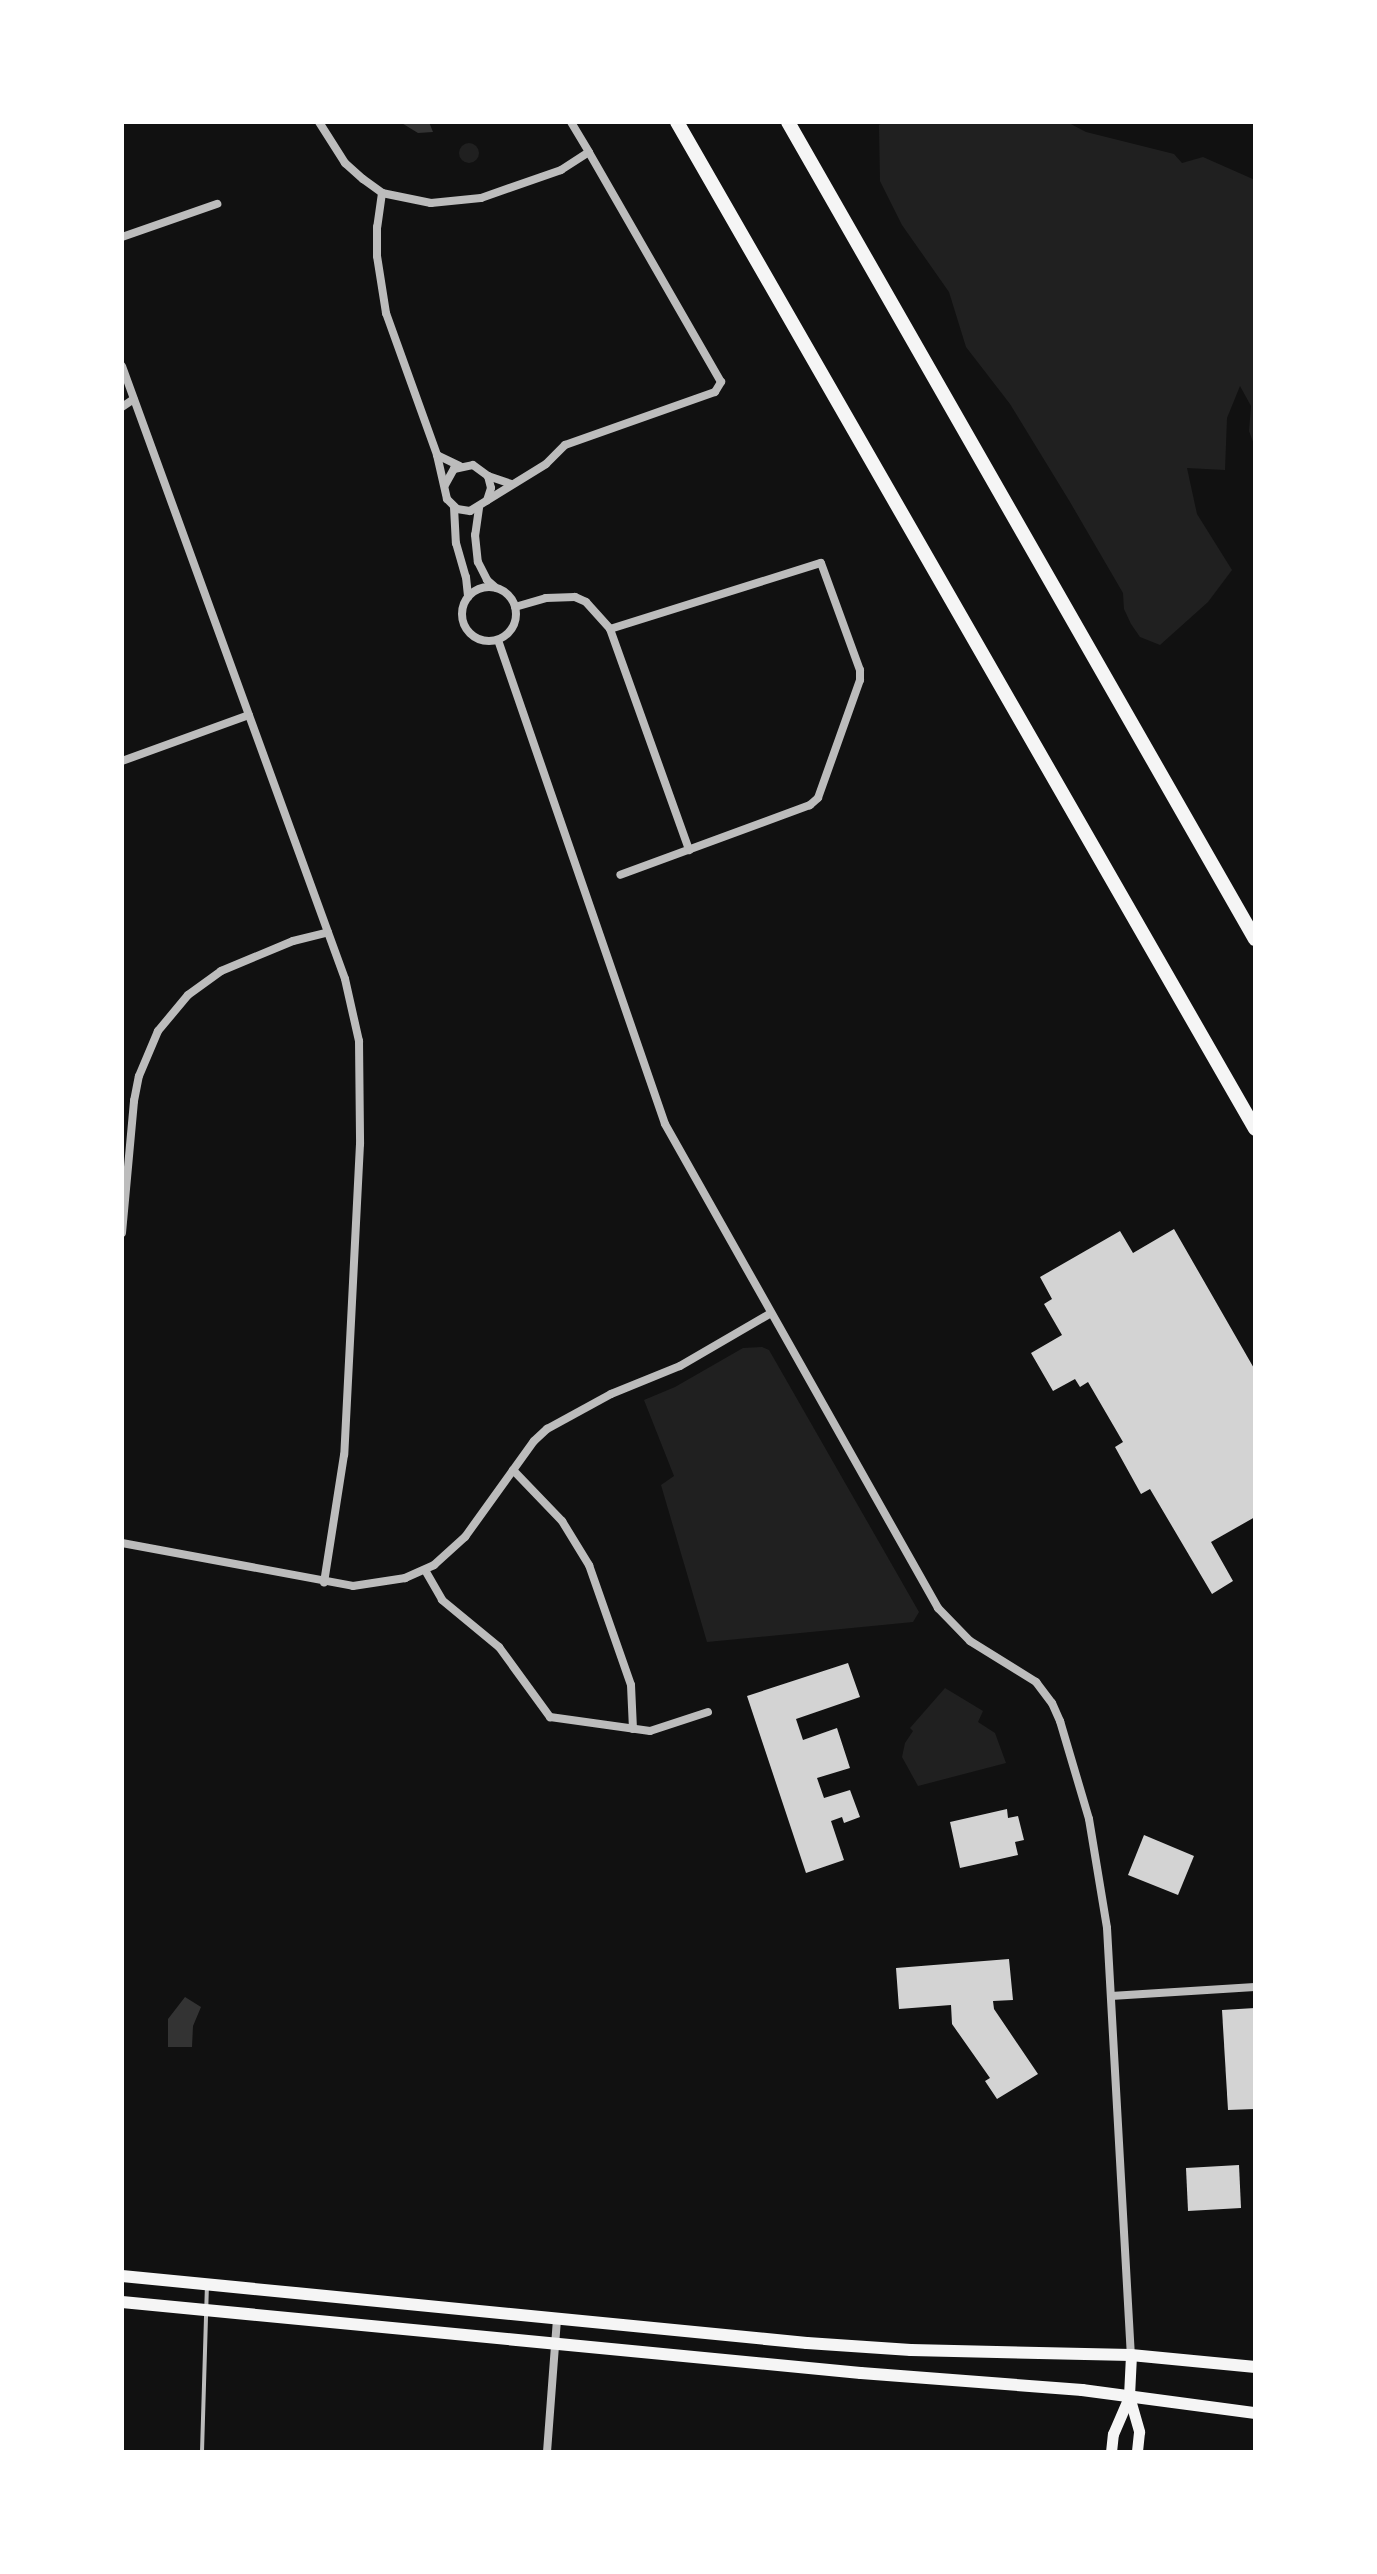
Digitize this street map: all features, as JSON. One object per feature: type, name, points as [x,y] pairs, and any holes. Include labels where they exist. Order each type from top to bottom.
[{"type":"highway","points":[[677,122],[1255,1129]]},
{"type":"highway","points":[[788,122],[1255,939]]},
{"type":"main road","points":[[122,2276],[911,2350],[1131,2355],[1255,2367]]},
{"type":"main road","points":[[122,2302],[1129,2396],[1255,2413]]},
{"type":"main road","points":[[1131,2355],[1129,2396],[1139,2432],[1137,2452]]},
{"type":"main road","points":[[1111,2452],[1113,2434],[1129,2396]]},
{"type":"street","points":[[319,122],[345,163],[382,193],[431,203],[481,198],[561,170],[589,152]]},
{"type":"street","points":[[382,193],[377,256],[386,313],[437,455],[447,499],[454,507],[470,511],[546,464],[565,445],[715,392],[721,382],[571,122]]},
{"type":"street","points":[[122,237],[217,204]]},
{"type":"street","points":[[122,366],[328,932],[355,1016],[361,1068],[344,1455],[324,1582]]},
{"type":"street","points":[[122,407],[134,399]]},
{"type":"street","points":[[437,455],[460,466]]},
{"type":"street","points":[[444,486],[454,469],[473,465],[488,476],[511,484]]},
{"type":"street","points":[[487,501],[491,488],[488,476]]},
{"type":"street","points":[[454,507],[456,543],[466,577],[468,597],[462,613],[467,630],[481,640],[498,640],[514,627],[515,607],[511,598],[487,580],[478,562],[475,535],[479,508]]},
{"type":"street","points":[[610,629],[821,563],[856,658],[860,680],[818,798],[810,805],[620,875]]},
{"type":"street","points":[[468,597],[481,589],[496,588]]},
{"type":"street","points":[[515,607],[546,598],[575,597],[586,602],[610,629],[689,850]]},
{"type":"street","points":[[498,640],[654,1099],[771,1313],[948,1622],[970,1641],[1036,1682],[1052,1703],[1078,1778],[1097,1856],[1111,1996],[1131,2355]]},
{"type":"street","points":[[122,761],[249,715]]},
{"type":"street","points":[[122,1233],[134,1101],[139,1076],[158,1031],[188,995],[221,971],[293,941],[328,932]]},
{"type":"street","points":[[122,1543],[353,1586],[384,1584],[425,1570],[465,1537],[534,1441],[563,1419],[611,1394],[680,1366],[771,1313]]},
{"type":"street","points":[[513,1470],[562,1521],[589,1565],[631,1685],[633,1729]]},
{"type":"street","points":[[425,1570],[442,1600],[499,1647],[550,1717],[633,1729],[661,1729],[708,1712]]},
{"type":"street","points":[[1111,1996],[1255,1987]]},
{"type":"street","points":[[547,2452],[557,2318]]},
{"type":"lane","points":[[202,2452],[207,2284]]},
{"type":"shaded area","points":[[400,122],[429,122],[433,132],[418,133]]},
{"type":"shaded area","points":[[883,122],[1067,122],[1086,132],[1174,154],[1182,163],[1203,157],[1255,180],[1255,447],[1249,431],[1251,406],[1240,386],[1227,418],[1225,470],[1187,468],[1197,514],[1232,570],[1208,602],[1160,645],[1140,637],[1131,624],[1124,609],[1123,593],[1070,502],[1010,404],[966,347],[949,292],[902,225],[880,181],[879,125]]},
{"type":"shaded area","points":[[469,143],[476,146],[479,153],[476,160],[469,163],[462,160],[459,153],[462,146]]},
{"type":"shaded area","points":[[762,1347],[769,1350],[919,1612],[913,1622],[707,1642],[661,1485],[674,1476],[644,1400],[675,1387],[743,1348]]},
{"type":"shaded area","points":[[945,1688],[983,1711],[978,1722],[995,1733],[1006,1763],[918,1786],[902,1757],[905,1743],[913,1731],[910,1728]]},
{"type":"shaded area","points":[[185,1997],[201,2007],[193,2026],[192,2047],[168,2047],[168,2019]]},
{"type":"building","points":[[1174,1229],[1255,1370],[1255,1517],[1211,1542],[1233,1581],[1212,1594],[1150,1489],[1141,1494],[1115,1447],[1123,1442],[1088,1382],[1080,1387],[1075,1379],[1053,1391],[1031,1353],[1062,1335],[1044,1304],[1052,1299],[1040,1277],[1120,1231],[1133,1253]]},
{"type":"building","points":[[848,1663],[860,1697],[796,1719],[803,1740],[837,1728],[850,1768],[817,1778],[824,1798],[850,1790],[860,1817],[844,1823],[842,1817],[831,1821],[844,1860],[806,1873],[747,1696]]},
{"type":"building","points":[[1007,1809],[1008,1818],[1018,1816],[1024,1840],[1015,1842],[1018,1855],[960,1868],[950,1822]]},
{"type":"building","points":[[1144,1835],[1194,1856],[1178,1895],[1128,1875]]},
{"type":"building","points":[[1009,1959],[1013,2000],[993,2001],[994,2009],[1038,2074],[997,2099],[985,2081],[990,2078],[952,2024],[951,2005],[899,2009],[896,1968]]},
{"type":"building","points":[[1255,2008],[1255,2109],[1228,2110],[1222,2010]]},
{"type":"building","points":[[1239,2165],[1241,2208],[1188,2211],[1186,2168]]}]
